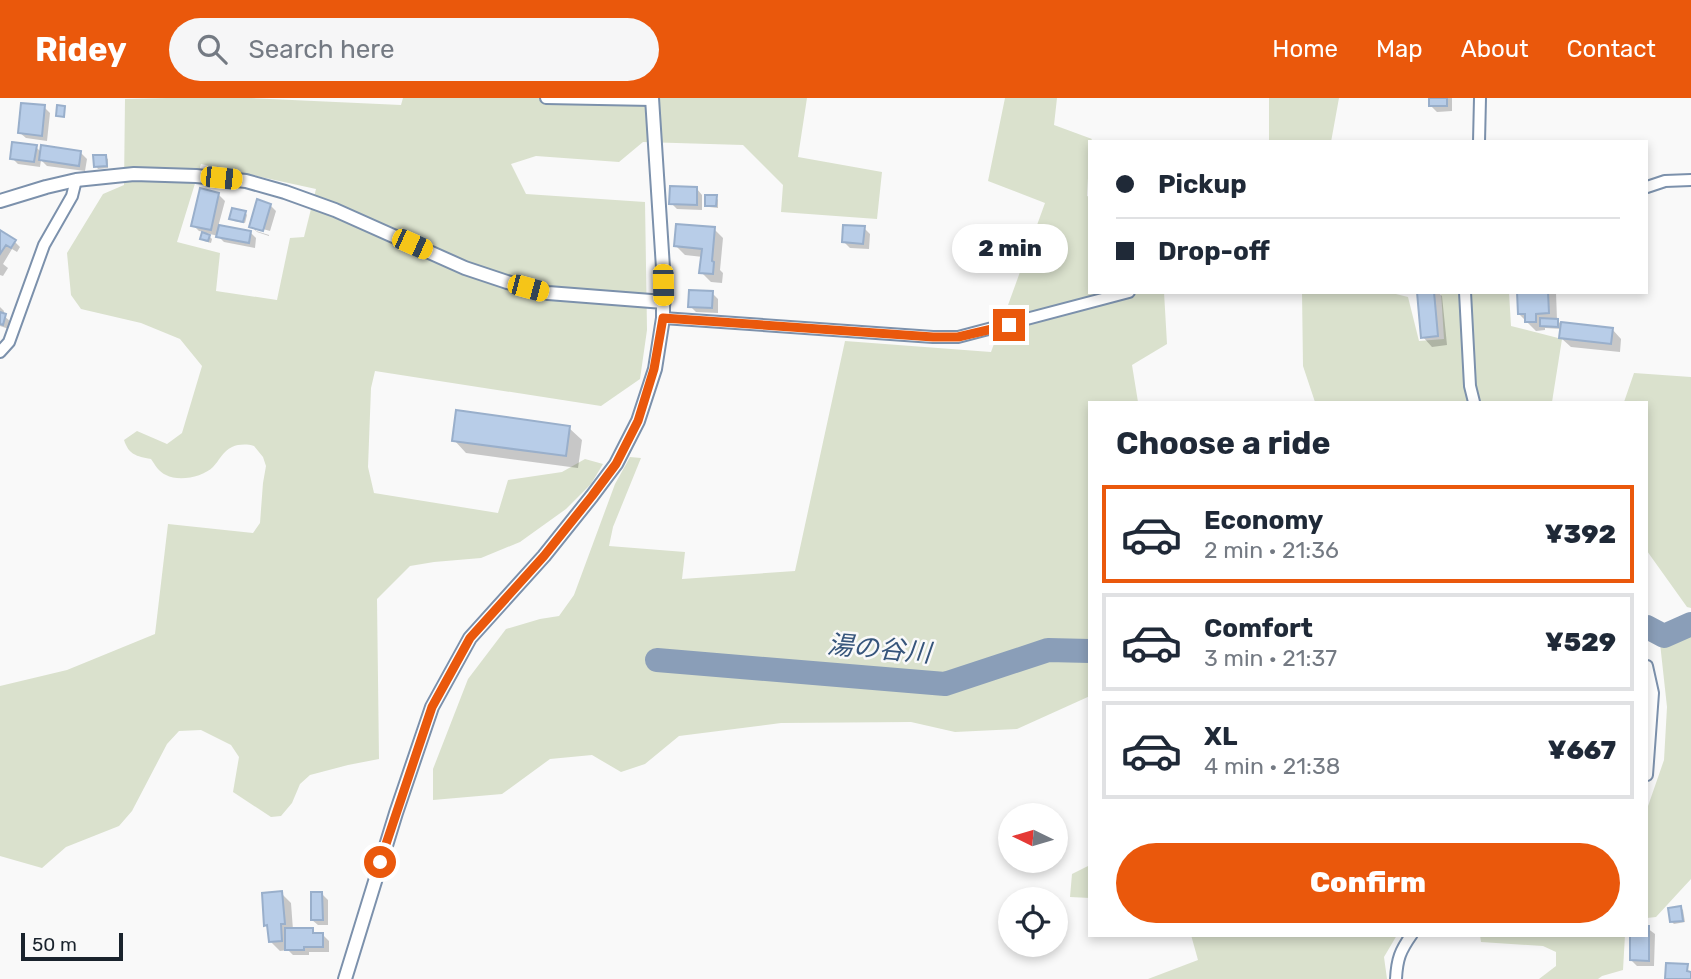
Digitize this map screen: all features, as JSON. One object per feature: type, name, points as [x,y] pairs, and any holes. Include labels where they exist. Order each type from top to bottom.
[{"type":"street","points":[[345,979],[432,707],[470,638],[544,556],[616,464],[638,421],[654,369],[663,318],[663,268],[652,99],[546,98]]},
{"type":"street","points":[[1479,140],[1480,98]]},
{"type":"street","points":[[0,201],[76,180],[134,174],[246,181],[335,210],[465,268],[507,282],[548,293],[663,302]]},
{"type":"street","points":[[0,352],[9,342],[44,245],[72,196],[76,180]]},
{"type":"street","points":[[1648,187],[1665,181],[1691,180]]},
{"type":"street","points":[[663,318],[958,337],[1121,294]]},
{"type":"street","points":[[1465,294],[1470,386],[1474,401]]},
{"type":"street","points":[[1648,670],[1653,693],[1648,761]]},
{"type":"street","points":[[1396,979],[1401,950],[1410,937]]},
{"type":"green space","points":[[251,98],[401,105],[403,98],[807,98],[798,157],[882,172],[877,219],[781,212],[783,185],[743,145],[643,142],[619,162],[536,156],[511,164],[526,194],[645,202],[647,330],[640,379],[601,406],[375,371],[371,388],[368,467],[374,493],[498,513],[508,480],[562,472],[585,459],[603,464],[591,484],[566,509],[520,542],[481,558],[410,566],[377,599],[379,759],[310,775],[300,784],[292,803],[281,816],[271,817],[233,792],[239,757],[231,745],[201,730],[179,731],[167,744],[132,811],[119,826],[66,847],[42,868],[0,856],[0,686],[67,670],[155,634],[168,524],[253,533],[260,523],[266,466],[254,446],[232,447],[209,471],[184,478],[164,474],[151,459],[134,454],[126,445],[124,440],[137,431],[167,444],[182,433],[202,366],[180,339],[141,323],[81,309],[71,295],[67,253],[103,194],[124,185],[125,99]],"holes":[[[201,164],[316,189],[304,237],[290,238],[277,300],[216,291],[220,253],[177,242]]]},
{"type":"green space","points":[[1005,98],[1057,98],[1054,125],[1092,139],[1088,140],[1088,294],[1164,294],[1167,344],[1132,365],[1138,401],[1088,401],[1088,697],[1017,729],[955,732],[911,722],[781,723],[679,736],[645,764],[621,772],[592,755],[550,759],[502,794],[433,800],[433,769],[468,679],[506,629],[559,616],[574,595],[615,484],[630,457],[641,458],[613,527],[609,546],[685,552],[682,579],[795,571],[845,341],[991,352],[1045,203],[988,181]]},
{"type":"green space","points":[[1269,98],[1339,98],[1331,140],[1269,140]]},
{"type":"green space","points":[[1302,294],[1396,294],[1408,297],[1419,341],[1444,339],[1441,294],[1509,294],[1511,326],[1562,339],[1552,401],[1315,401],[1303,366]]},
{"type":"green space","points":[[1634,373],[1691,377],[1691,608],[1687,607],[1648,552],[1648,401],[1624,401]]},
{"type":"green space","points":[[1683,635],[1691,637],[1691,879],[1656,917],[1648,918],[1648,806],[1664,760],[1667,707],[1660,643]]},
{"type":"green space","points":[[1088,866],[1088,898],[1070,897],[1072,874]]},
{"type":"green space","points":[[1192,937],[1396,937],[1384,957],[1387,979],[1148,979],[1198,960]]},
{"type":"green space","points":[[1480,937],[1625,937],[1623,970],[1598,979],[1539,979],[1556,966],[1556,952],[1543,946],[1481,942]]},
{"type":"building","points":[[1429,98],[1447,98],[1447,106],[1429,106]]},
{"type":"building","points":[[21,103],[45,105],[42,136],[18,133]]},
{"type":"building","points":[[57,105],[65,106],[64,117],[56,116]]},
{"type":"building","points":[[12,142],[37,145],[34,162],[10,159]]},
{"type":"building","points":[[41,145],[81,151],[79,166],[39,160]]},
{"type":"building","points":[[93,155],[106,155],[107,166],[94,167]]},
{"type":"building","points":[[670,186],[697,187],[697,205],[669,204]]},
{"type":"building","points":[[200,188],[219,193],[211,230],[191,226]]},
{"type":"building","points":[[705,195],[717,195],[716,206],[705,206]]},
{"type":"building","points":[[257,199],[271,204],[263,231],[249,227]]},
{"type":"building","points":[[232,208],[246,211],[243,222],[229,219]]},
{"type":"building","points":[[676,224],[715,227],[713,274],[699,273],[702,249],[674,246]]},
{"type":"building","points":[[219,225],[251,231],[249,243],[216,237]]},
{"type":"building","points":[[843,225],[865,226],[863,244],[842,242]]},
{"type":"building","points":[[0,230],[16,240],[11,248],[6,245],[0,254]]},
{"type":"building","points":[[202,232],[210,235],[208,241],[200,239]]},
{"type":"building","points":[[689,290],[713,291],[712,308],[688,307]]},
{"type":"building","points":[[1417,294],[1434,294],[1438,336],[1421,338]]},
{"type":"building","points":[[1517,294],[1548,294],[1549,313],[1536,314],[1536,322],[1525,322],[1525,314],[1518,314]]},
{"type":"building","points":[[0,312],[6,314],[3,325],[0,324]]},
{"type":"building","points":[[1540,318],[1558,319],[1558,327],[1540,326]]},
{"type":"building","points":[[1561,322],[1613,328],[1611,344],[1559,338]]},
{"type":"building","points":[[456,410],[570,426],[566,456],[452,441]]},
{"type":"building","points":[[282,891],[285,924],[281,924],[282,941],[269,942],[267,925],[264,926],[262,893]]},
{"type":"building","points":[[311,892],[322,892],[323,920],[311,920]]},
{"type":"building","points":[[1681,906],[1683,921],[1670,922],[1668,908]]},
{"type":"building","points":[[1649,926],[1649,961],[1630,960],[1630,937],[1648,937]]},
{"type":"building","points":[[285,928],[313,928],[313,933],[323,933],[323,947],[285,950]]},
{"type":"building","points":[[1666,963],[1688,964],[1687,971],[1691,972],[1691,979],[1665,979]]},
{"type":"waterway","name":"湯の谷川","points":[[1648,628],[1664,636],[1691,624]]},
{"type":"waterway","name":"湯の谷川","points":[[657,660],[945,684],[1048,650],[1088,651]]},
{"type":"route","points":[[380,862],[432,707],[470,638],[544,556],[616,464],[638,421],[654,369],[663,318],[933,337],[958,337],[1009,325]]}]
